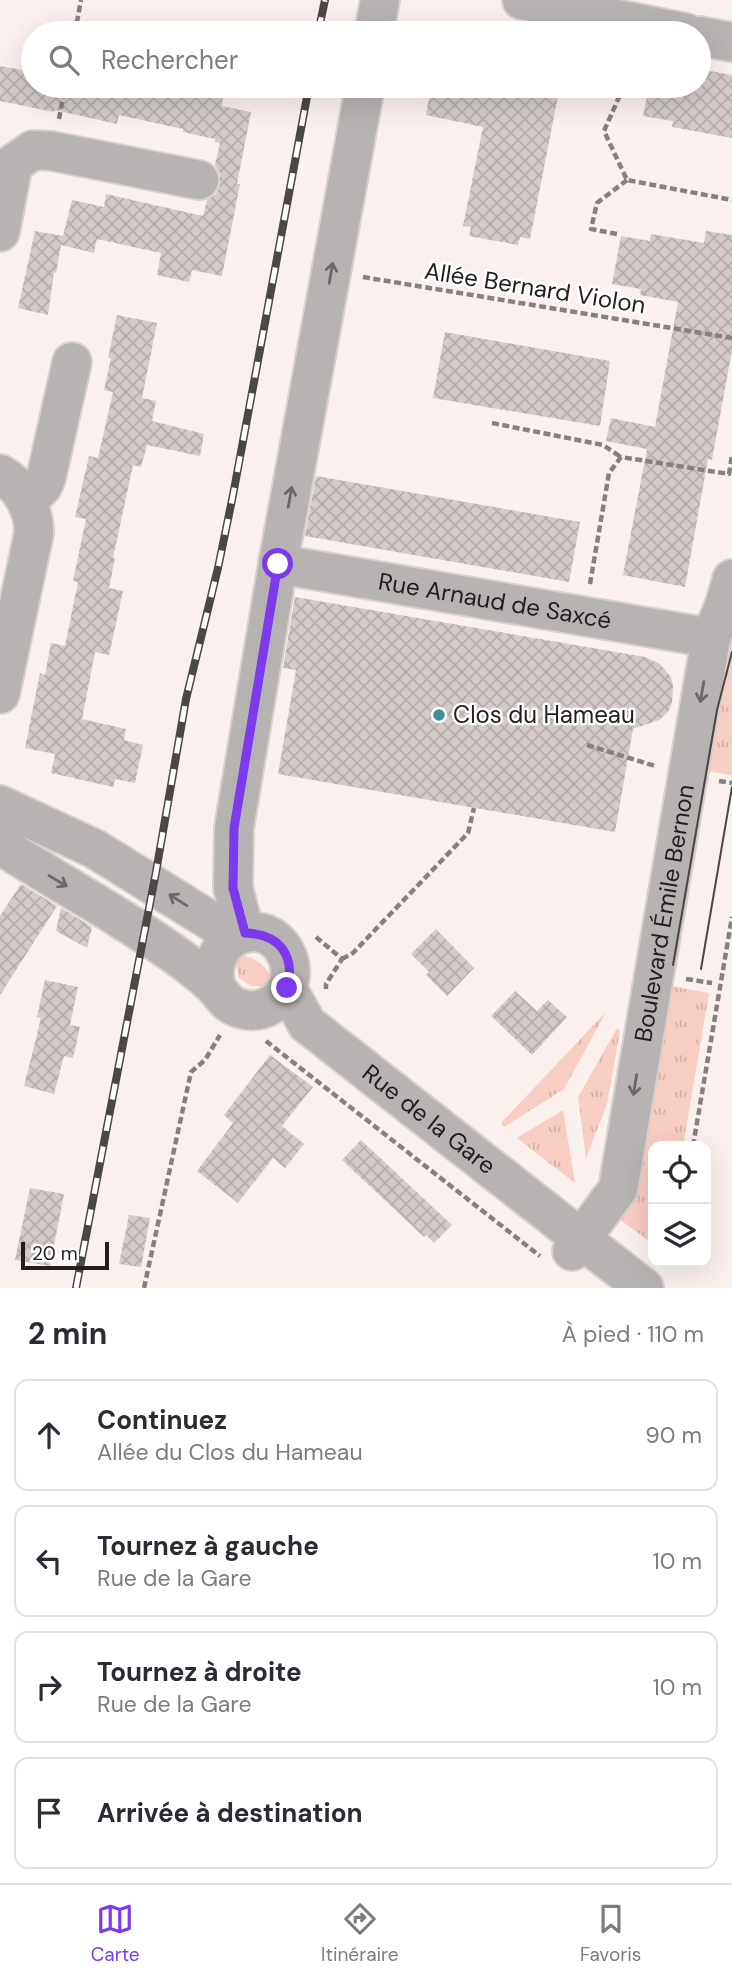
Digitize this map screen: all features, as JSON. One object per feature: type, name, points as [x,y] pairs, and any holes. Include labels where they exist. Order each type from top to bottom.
[{"type":"street","points":[[376,21],[380,0]]},
{"type":"street","points":[[522,0],[626,21]]},
{"type":"street","points":[[711,38],[732,42]]},
{"type":"street","points":[[224,1003],[213,976],[218,952],[225,943],[240,935],[233,888],[234,828],[278,564],[363,98]]},
{"type":"street","points":[[0,232],[13,164],[33,150],[52,151],[200,180]]},
{"type":"street","points":[[13,487],[42,487],[72,362]]},
{"type":"street","points":[[0,694],[34,533],[34,523],[13,487]]},
{"type":"street","name":"Rue Arnaud de Saxcé","points":[[278,564],[711,638]]},
{"type":"street","name":"Boulevard Émile Bernon","points":[[567,1251],[618,1189],[711,638],[732,579]]},
{"type":"street","name":"Rue de la Gare","points":[[0,805],[95,849],[240,935],[258,933],[279,944],[286,953],[290,977],[272,1010],[307,1024],[567,1251],[632,1286]]},
{"type":"street","points":[[0,845],[144,933],[193,968],[224,1003],[244,1010],[272,1010]]},
{"type":"path","points":[[77,21],[80,0]]},
{"type":"path","points":[[619,98],[604,131],[627,180]]},
{"type":"path","points":[[617,234],[591,229],[597,203],[627,180],[732,200]]},
{"type":"path","name":"Allée Bernard Violon","points":[[331,272],[732,338]]},
{"type":"path","points":[[492,424],[603,445],[621,457],[729,474],[732,454]]},
{"type":"path","points":[[584,617],[609,473],[621,457]]},
{"type":"path","points":[[587,745],[666,770]]},
{"type":"path","points":[[342,959],[354,953],[468,833],[474,808]]},
{"type":"path","points":[[694,1141],[732,917]]},
{"type":"path","points":[[144,1288],[191,1072],[205,1060],[224,1003]]},
{"type":"path","points":[[272,1010],[567,1251]]},
{"type":"green space","points":[[732,629],[732,775],[700,770]]},
{"type":"green space","points":[[243,955],[256,960],[269,972],[272,977],[267,986],[251,986],[239,978],[236,965],[238,958]]},
{"type":"green space","points":[[661,984],[709,993],[684,1141],[648,1141],[648,1240],[611,1213]]},
{"type":"green space","points":[[606,1012],[564,1089],[504,1127],[501,1123]]},
{"type":"green space","points":[[617,1028],[620,1030],[607,1104],[586,1158],[578,1097]]},
{"type":"green space","points":[[563,1110],[575,1183],[517,1138]]},
{"type":"building","points":[[0,66],[21,70],[21,98],[223,98],[222,106],[251,112],[222,276],[192,270],[189,282],[157,275],[161,253],[97,239],[94,253],[61,245],[48,315],[18,308],[35,231],[63,236],[72,200],[104,207],[106,194],[203,216],[207,200],[216,194],[220,185],[220,174],[215,165],[220,143],[215,142],[215,139],[183,132],[183,129],[119,115],[117,124],[0,101]]},
{"type":"building","points":[[711,71],[732,75],[732,138],[672,127],[673,121],[643,116],[647,98],[711,98]]},
{"type":"building","points":[[429,98],[558,98],[530,239],[520,237],[518,245],[469,236],[471,227],[463,226],[483,127],[426,115]]},
{"type":"building","points":[[706,231],[732,235],[732,350],[712,460],[708,459],[685,587],[623,575],[647,449],[606,441],[611,418],[655,427],[678,302],[640,295],[641,289],[612,284],[621,236],[650,241],[651,234],[704,243]]},
{"type":"building","points":[[117,315],[157,323],[142,398],[156,401],[152,421],[204,434],[200,456],[147,445],[141,467],[133,465],[109,588],[123,591],[109,655],[95,652],[82,719],[126,729],[124,740],[143,745],[135,783],[115,779],[113,787],[51,773],[55,754],[25,748],[40,673],[45,675],[51,643],[65,646],[78,582],[73,581],[86,519],[75,517],[89,456],[98,458],[113,392],[104,390]]},
{"type":"building","points":[[445,332],[610,361],[600,426],[433,398]]},
{"type":"building","points":[[316,476],[580,522],[569,582],[305,536]]},
{"type":"building","name":"Clos du Hameau","points":[[295,597],[645,657],[660,664],[671,677],[672,703],[668,712],[659,720],[633,729],[615,832],[278,774],[296,670],[283,668]]},
{"type":"building","points":[[21,884],[57,906],[0,995],[0,916]]},
{"type":"building","points":[[61,908],[92,927],[87,948],[56,931]]},
{"type":"building","points":[[436,929],[474,968],[447,996],[426,975],[429,972],[411,954]]},
{"type":"building","points":[[45,980],[78,987],[70,1025],[80,1027],[73,1058],[64,1056],[54,1094],[24,1086],[41,1018],[37,1017]]},
{"type":"building","points":[[515,991],[537,1011],[548,1000],[567,1017],[532,1055],[491,1016]]},
{"type":"building","points":[[270,1055],[313,1087],[282,1126],[304,1144],[285,1168],[273,1158],[238,1203],[197,1171],[233,1123],[224,1115]]},
{"type":"building","points":[[361,1140],[452,1225],[434,1243],[426,1235],[424,1237],[342,1160]]},
{"type":"building","points":[[30,1188],[64,1194],[50,1266],[15,1260]]},
{"type":"building","points":[[129,1215],[150,1218],[141,1267],[119,1264]]},
{"type":"tram line","points":[[673,965],[717,710],[732,652]]},
{"type":"tram line","points":[[701,969],[732,787]]},
{"type":"railway","points":[[321,21],[325,0]]},
{"type":"railway","points":[[76,1288],[156,872],[186,699],[233,495],[307,98]]},
{"type":"place","name":"Clos du Hameau","points":[[439,715]]},
{"type":"route","points":[[278,564],[234,828],[233,888],[245,933],[258,933],[269,937],[286,953],[290,965],[287,988]]}]
